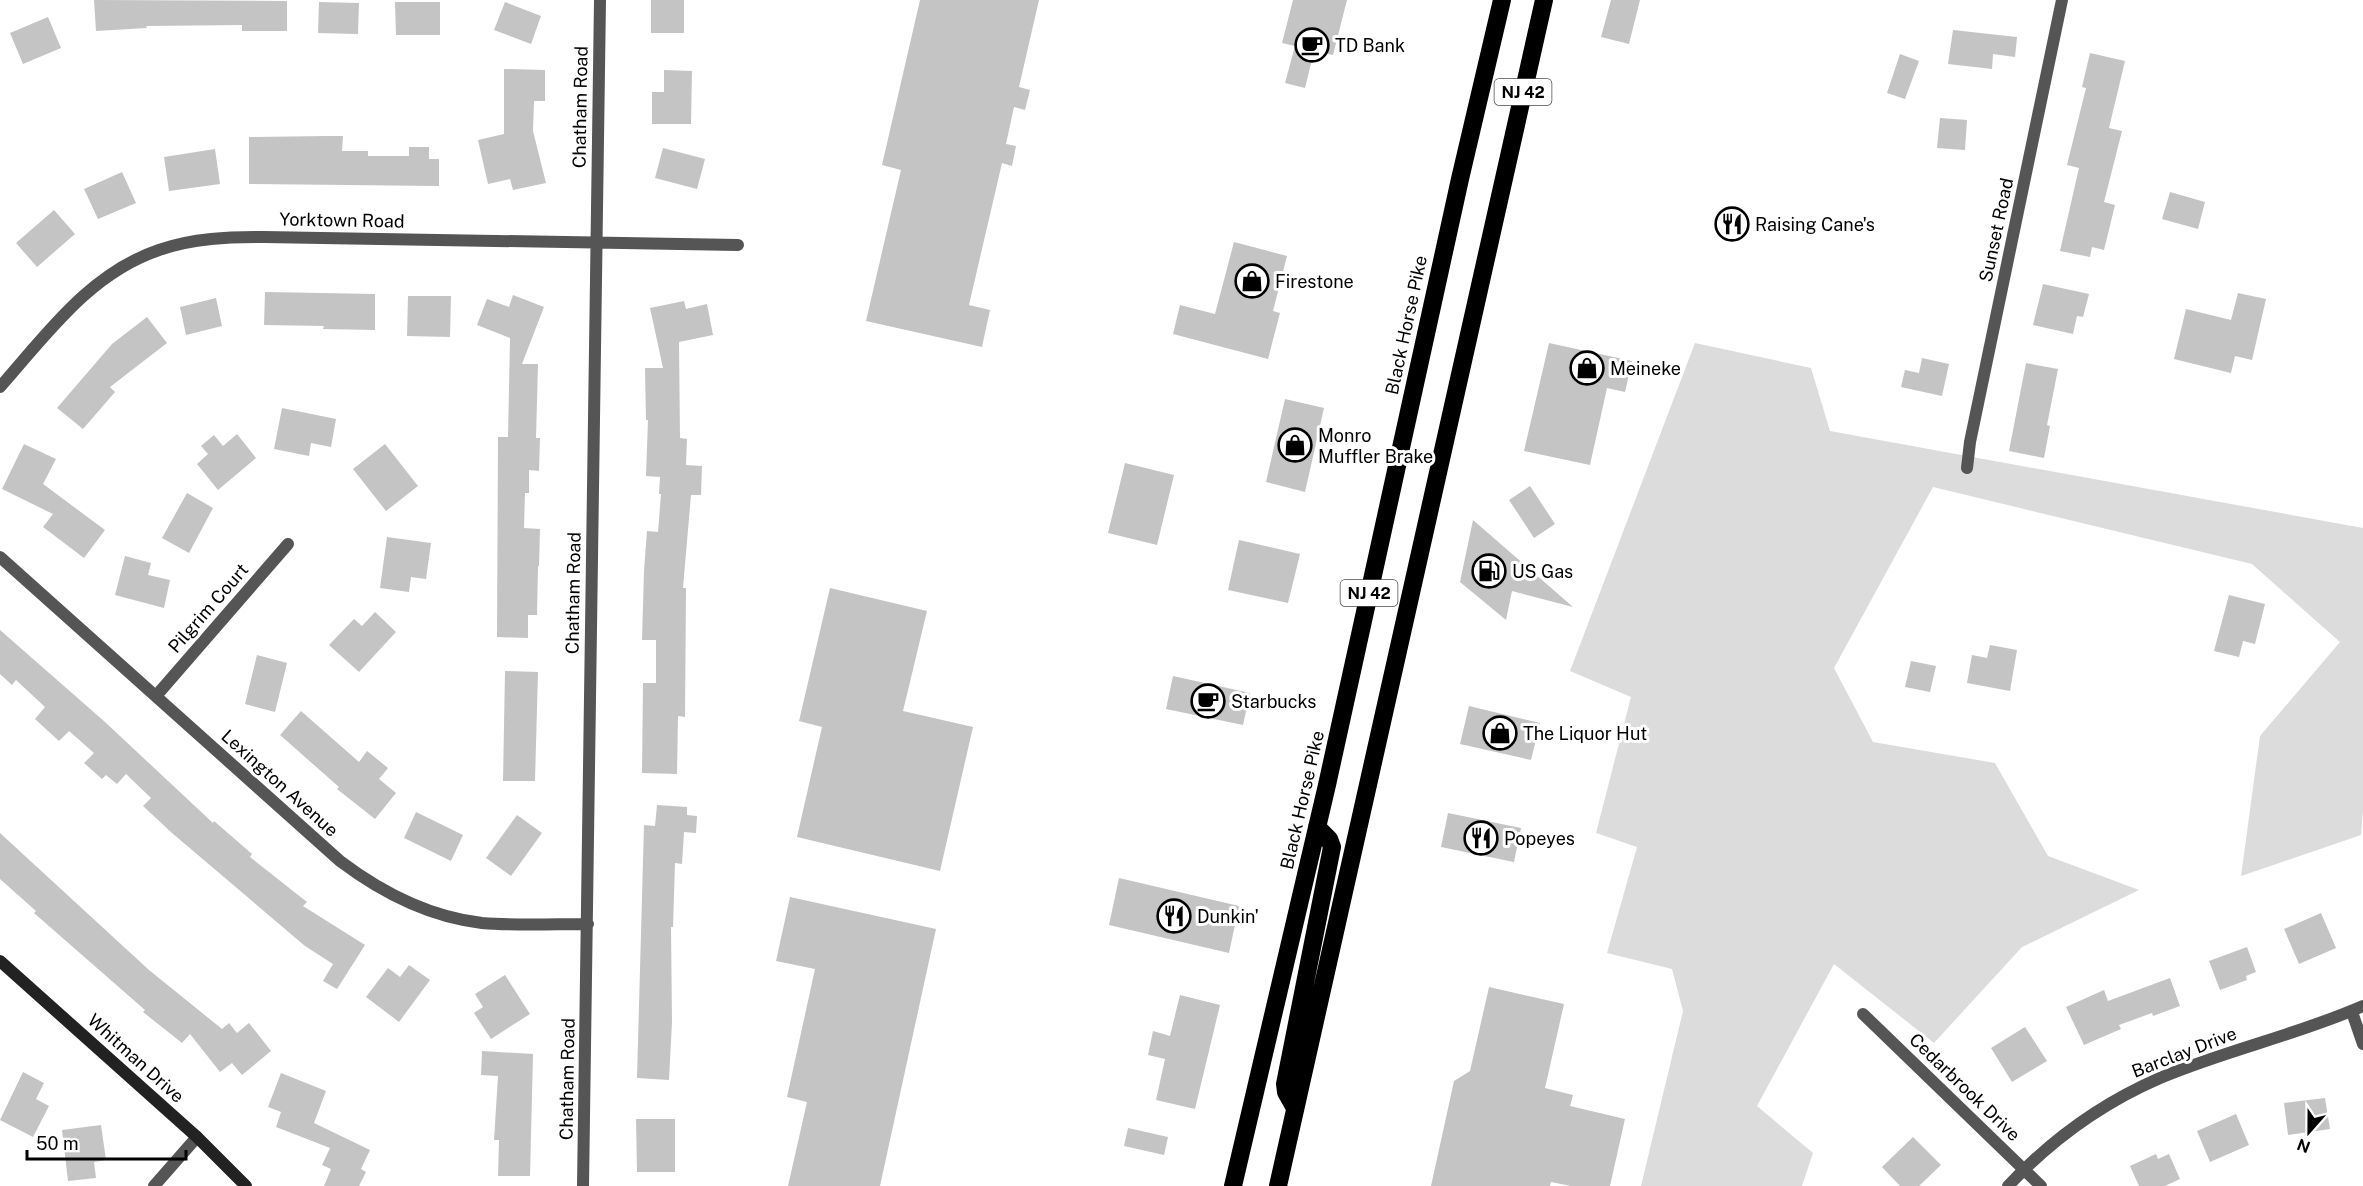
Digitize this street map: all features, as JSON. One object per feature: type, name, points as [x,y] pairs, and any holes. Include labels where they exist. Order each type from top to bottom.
[{"type":"highway","name":"Black Horse Pike","points":[[1233,1186],[1317,827],[1460,179],[1502,0]]},
{"type":"highway","name":"NJ 42","points":[[1278,1186],[1544,0]]},
{"type":"highway","points":[[1295,1108],[1286,1092],[1285,1084],[1332,847],[1329,839],[1317,827]]},
{"type":"street","name":"Chatham Road","points":[[583,1186],[600,0]]},
{"type":"street","name":"Sunset Road","points":[[1967,468],[1970,442],[2062,0]]},
{"type":"street","name":"Yorktown Road","points":[[0,387],[78,301],[97,284],[138,259],[157,250],[182,243],[226,237],[264,237],[738,244]]},
{"type":"street","name":"Pilgrim Court","points":[[156,696],[288,544]]},
{"type":"street","name":"Lexington Avenue","points":[[0,557],[340,861],[379,888],[421,907],[465,920],[484,923],[588,924]]},
{"type":"street","name":"Whitman Drive","points":[[0,960],[197,1137],[246,1186]]},
{"type":"street","points":[[2357,1009],[2363,1044]]},
{"type":"street","name":"Barclay Drive","points":[[2008,1186],[2046,1147],[2070,1128],[2136,1089],[2161,1078],[2357,1009]]},
{"type":"street","name":"Cedarbrook Drive","points":[[1863,1014],[2041,1186]]},
{"type":"street","points":[[154,1186],[197,1137]]},
{"type":"shaded area","points":[[1695,343],[1811,368],[1830,431],[2363,528],[2363,811],[2361,835],[2241,876],[2260,736],[2340,642],[2252,564],[1933,487],[1834,668],[1873,742],[1995,763],[2048,856],[2139,890],[2022,947],[1934,1043],[1834,964],[1757,1106],[1813,1153],[1802,1186],[1641,1186],[1683,1011],[1672,969],[1607,953],[1637,847],[1596,833],[1631,697],[1570,671]]},
{"type":"building","points":[[94,0],[287,1],[287,31],[242,31],[242,25],[146,26],[147,28],[96,31]]},
{"type":"building","points":[[651,0],[684,0],[684,33],[651,33]]},
{"type":"building","points":[[920,0],[1039,0],[1019,87],[1030,90],[1025,110],[1014,107],[1006,144],[1016,146],[1012,166],[1002,163],[969,305],[990,310],[982,347],[866,321],[901,170],[882,165]]},
{"type":"building","name":"TD Bank","points":[[1293,0],[1347,0],[1333,55],[1314,51],[1305,88],[1285,83],[1295,46],[1282,43]]},
{"type":"building","points":[[1611,0],[1640,0],[1629,44],[1601,37]]},
{"type":"building","points":[[319,2],[359,3],[358,34],[318,33]]},
{"type":"building","points":[[395,2],[440,2],[440,35],[396,35]]},
{"type":"building","points":[[505,2],[541,16],[531,44],[494,30]]},
{"type":"building","points":[[48,17],[61,48],[23,64],[10,33]]},
{"type":"building","points":[[1953,30],[2017,37],[2015,57],[1993,54],[1992,69],[1948,64]]},
{"type":"building","points":[[2090,53],[2125,61],[2109,128],[2122,131],[2104,202],[2115,205],[2104,250],[2092,247],[2090,257],[2060,251],[2079,168],[2067,165],[2086,88],[2082,87]]},
{"type":"building","points":[[1900,54],[1919,61],[1905,99],[1887,93]]},
{"type":"building","points":[[504,69],[545,70],[545,101],[534,101],[533,131],[546,183],[513,190],[510,179],[488,184],[478,140],[504,134]]},
{"type":"building","points":[[664,70],[692,71],[691,124],[652,124],[652,92],[664,92]]},
{"type":"building","points":[[1940,118],[1967,120],[1965,150],[1937,148]]},
{"type":"building","points":[[343,136],[342,151],[368,151],[368,156],[409,156],[409,147],[429,147],[429,159],[439,159],[439,186],[249,184],[249,137]]},
{"type":"building","points":[[663,148],[705,159],[697,189],[655,178]]},
{"type":"building","points":[[215,149],[220,184],[169,191],[164,157]]},
{"type":"building","points":[[122,172],[136,203],[98,219],[84,189]]},
{"type":"building","points":[[2170,192],[2205,202],[2198,229],[2162,219]]},
{"type":"building","points":[[54,210],[75,234],[37,267],[16,243]]},
{"type":"building","name":"Firestone","points":[[1234,242],[1287,256],[1273,311],[1280,313],[1268,359],[1173,334],[1180,305],[1215,314]]},
{"type":"building","points":[[2043,284],[2089,294],[2083,317],[2077,316],[2073,334],[2033,325]]},
{"type":"building","points":[[265,292],[375,294],[375,330],[264,325]]},
{"type":"building","points":[[2238,293],[2266,299],[2252,360],[2235,356],[2231,373],[2174,359],[2186,309],[2231,320]]},
{"type":"building","points":[[513,295],[544,307],[522,364],[538,364],[536,438],[540,438],[539,471],[529,470],[529,493],[525,493],[524,528],[540,529],[537,615],[528,615],[528,638],[497,637],[498,437],[508,437],[510,338],[477,325],[487,299],[509,307]]},
{"type":"building","points":[[408,296],[451,296],[450,337],[407,336]]},
{"type":"building","points":[[216,298],[222,326],[186,335],[180,307]]},
{"type":"building","points":[[684,301],[686,309],[707,304],[713,335],[679,342],[680,438],[687,439],[686,465],[702,466],[701,495],[691,495],[683,588],[686,588],[685,717],[678,716],[677,774],[642,773],[643,683],[656,683],[656,640],[642,640],[644,571],[647,531],[658,532],[661,494],[659,494],[660,477],[646,476],[648,420],[646,420],[645,368],[663,368],[650,308]]},
{"type":"building","points":[[147,317],[167,343],[110,387],[115,392],[83,429],[57,408],[112,344]]},
{"type":"building","points":[[1549,343],[1632,361],[1625,392],[1607,388],[1590,465],[1524,451]]},
{"type":"building","points":[[1922,358],[1949,364],[1942,396],[1901,387],[1905,370],[1919,373]]},
{"type":"building","points":[[2026,363],[2058,369],[2047,425],[2050,426],[2044,458],[2009,451]]},
{"type":"building","name":"Monro Muffler Brake","points":[[1285,399],[1324,408],[1305,492],[1266,482]]},
{"type":"building","points":[[282,408],[336,419],[331,447],[311,443],[309,456],[274,449]]},
{"type":"building","points":[[237,434],[256,458],[218,490],[197,464],[208,454],[201,446],[214,435],[223,446]]},
{"type":"building","points":[[24,444],[56,459],[43,484],[105,530],[84,558],[43,527],[53,514],[2,489]]},
{"type":"building","points":[[385,444],[418,486],[386,511],[353,469]]},
{"type":"building","points":[[1125,463],[1174,475],[1157,545],[1108,533]]},
{"type":"building","points":[[1530,486],[1555,524],[1534,538],[1509,500]]},
{"type":"building","points":[[187,493],[213,508],[189,553],[162,538]]},
{"type":"building","name":"US Gas","points":[[1473,520],[1573,607],[1512,591],[1506,620],[1460,582]]},
{"type":"building","points":[[387,537],[431,543],[426,579],[411,577],[409,592],[380,588]]},
{"type":"building","points":[[1239,540],[1300,554],[1288,603],[1228,590]]},
{"type":"building","points":[[125,556],[151,563],[148,575],[170,580],[164,608],[115,595]]},
{"type":"building","points":[[830,588],[927,611],[903,711],[973,727],[940,871],[797,837],[822,727],[799,721]]},
{"type":"building","points":[[2229,595],[2265,604],[2255,644],[2243,641],[2239,657],[2214,651]]},
{"type":"building","points":[[375,612],[396,632],[359,672],[329,645],[354,619],[362,626]]},
{"type":"building","points":[[0,630],[105,722],[213,823],[214,821],[252,854],[250,857],[307,902],[303,906],[365,945],[337,989],[323,981],[333,964],[305,946],[172,833],[143,806],[151,798],[126,774],[117,784],[106,775],[102,779],[84,763],[94,753],[69,731],[59,741],[35,719],[45,707],[16,680],[12,685],[0,674]]},
{"type":"building","points":[[1990,645],[2017,650],[2010,691],[1967,683],[1972,655],[1987,658]]},
{"type":"building","points":[[257,655],[287,663],[275,712],[245,704]]},
{"type":"building","points":[[1911,661],[1936,666],[1930,692],[1905,687]]},
{"type":"building","points":[[505,671],[538,672],[535,781],[503,781]]},
{"type":"building","name":"Starbucks","points":[[1173,676],[1250,693],[1243,725],[1166,709]]},
{"type":"building","name":"The Liquor Hut","points":[[1469,706],[1540,723],[1531,760],[1460,744]]},
{"type":"building","points":[[301,711],[359,762],[367,751],[388,768],[379,779],[396,793],[375,819],[337,789],[339,787],[280,735]]},
{"type":"building","points":[[657,805],[687,807],[687,815],[697,816],[696,833],[684,832],[682,864],[675,863],[673,927],[671,927],[672,1022],[669,1080],[637,1078],[644,825],[655,826]]},
{"type":"building","points":[[416,812],[463,835],[451,861],[404,838]]},
{"type":"building","name":"Popeyes","points":[[1448,813],[1521,828],[1514,862],[1441,847]]},
{"type":"building","points":[[517,815],[542,833],[511,876],[486,858]]},
{"type":"building","points":[[0,833],[149,970],[222,1029],[229,1023],[237,1033],[249,1023],[271,1051],[242,1075],[232,1063],[220,1072],[190,1034],[182,1043],[143,1012],[145,1010],[34,913],[36,911],[0,879]]},
{"type":"building","name":"Dunkin'","points":[[1119,878],[1239,906],[1229,953],[1109,925]]},
{"type":"building","points":[[790,897],[936,929],[880,1186],[788,1186],[807,1102],[787,1097],[815,969],[776,961]]},
{"type":"building","points":[[2321,913],[2336,948],[2299,964],[2284,929]]},
{"type":"building","points":[[2247,947],[2256,972],[2246,976],[2247,980],[2220,990],[2209,961]]},
{"type":"building","points":[[409,965],[430,980],[399,1022],[366,997],[388,968],[400,977]]},
{"type":"building","points":[[505,975],[530,1014],[491,1039],[474,1013],[483,1007],[475,994]]},
{"type":"building","points":[[2170,978],[2180,1006],[2119,1025],[2121,1029],[2084,1045],[2066,1007],[2104,990],[2108,1001]]},
{"type":"building","points":[[1489,987],[1564,1004],[1545,1088],[1573,1095],[1570,1106],[1625,1119],[1610,1186],[1571,1186],[1551,1182],[1550,1186],[1431,1186],[1454,1081],[1470,1071]]},
{"type":"building","points":[[1180,995],[1220,1005],[1195,1109],[1156,1100],[1165,1059],[1148,1055],[1153,1031],[1170,1036]]},
{"type":"building","points":[[2025,1027],[2047,1061],[2012,1082],[1991,1048]]},
{"type":"building","points":[[482,1051],[533,1054],[530,1176],[498,1176],[499,1140],[494,1140],[498,1076],[481,1075]]},
{"type":"building","points":[[23,1072],[44,1083],[36,1099],[49,1106],[33,1137],[0,1120]]},
{"type":"building","points":[[281,1073],[326,1091],[314,1123],[370,1150],[361,1169],[366,1172],[359,1186],[324,1186],[331,1169],[322,1165],[330,1148],[276,1127],[281,1112],[268,1107]]},
{"type":"building","points":[[2325,1098],[2330,1129],[2288,1135],[2284,1103]]},
{"type":"building","points":[[2236,1114],[2249,1145],[2210,1162],[2197,1131]]},
{"type":"building","points":[[636,1119],[675,1119],[675,1172],[637,1172]]},
{"type":"building","points":[[101,1125],[106,1160],[94,1162],[96,1178],[68,1181],[62,1130]]},
{"type":"building","points":[[1128,1128],[1168,1137],[1164,1155],[1124,1146]]},
{"type":"building","points":[[1913,1137],[1941,1165],[1919,1186],[1900,1186],[1882,1167]]},
{"type":"building","points":[[2156,1154],[2158,1159],[2169,1154],[2180,1179],[2165,1186],[2139,1186],[2130,1166]]},
{"type":"place","name":"TD Bank","points":[[1312,45]]},
{"type":"place","name":"Raising Cane's","points":[[1732,224]]},
{"type":"place","name":"Firestone","points":[[1252,281]]},
{"type":"place","name":"Meineke","points":[[1587,368]]},
{"type":"place","name":"Monro Muffler Brake","points":[[1295,445]]},
{"type":"place","name":"US Gas","points":[[1489,571]]},
{"type":"place","name":"Starbucks","points":[[1208,701]]},
{"type":"place","name":"The Liquor Hut","points":[[1500,733]]},
{"type":"place","name":"Popeyes","points":[[1481,838]]},
{"type":"place","name":"Dunkin'","points":[[1174,916]]}]
